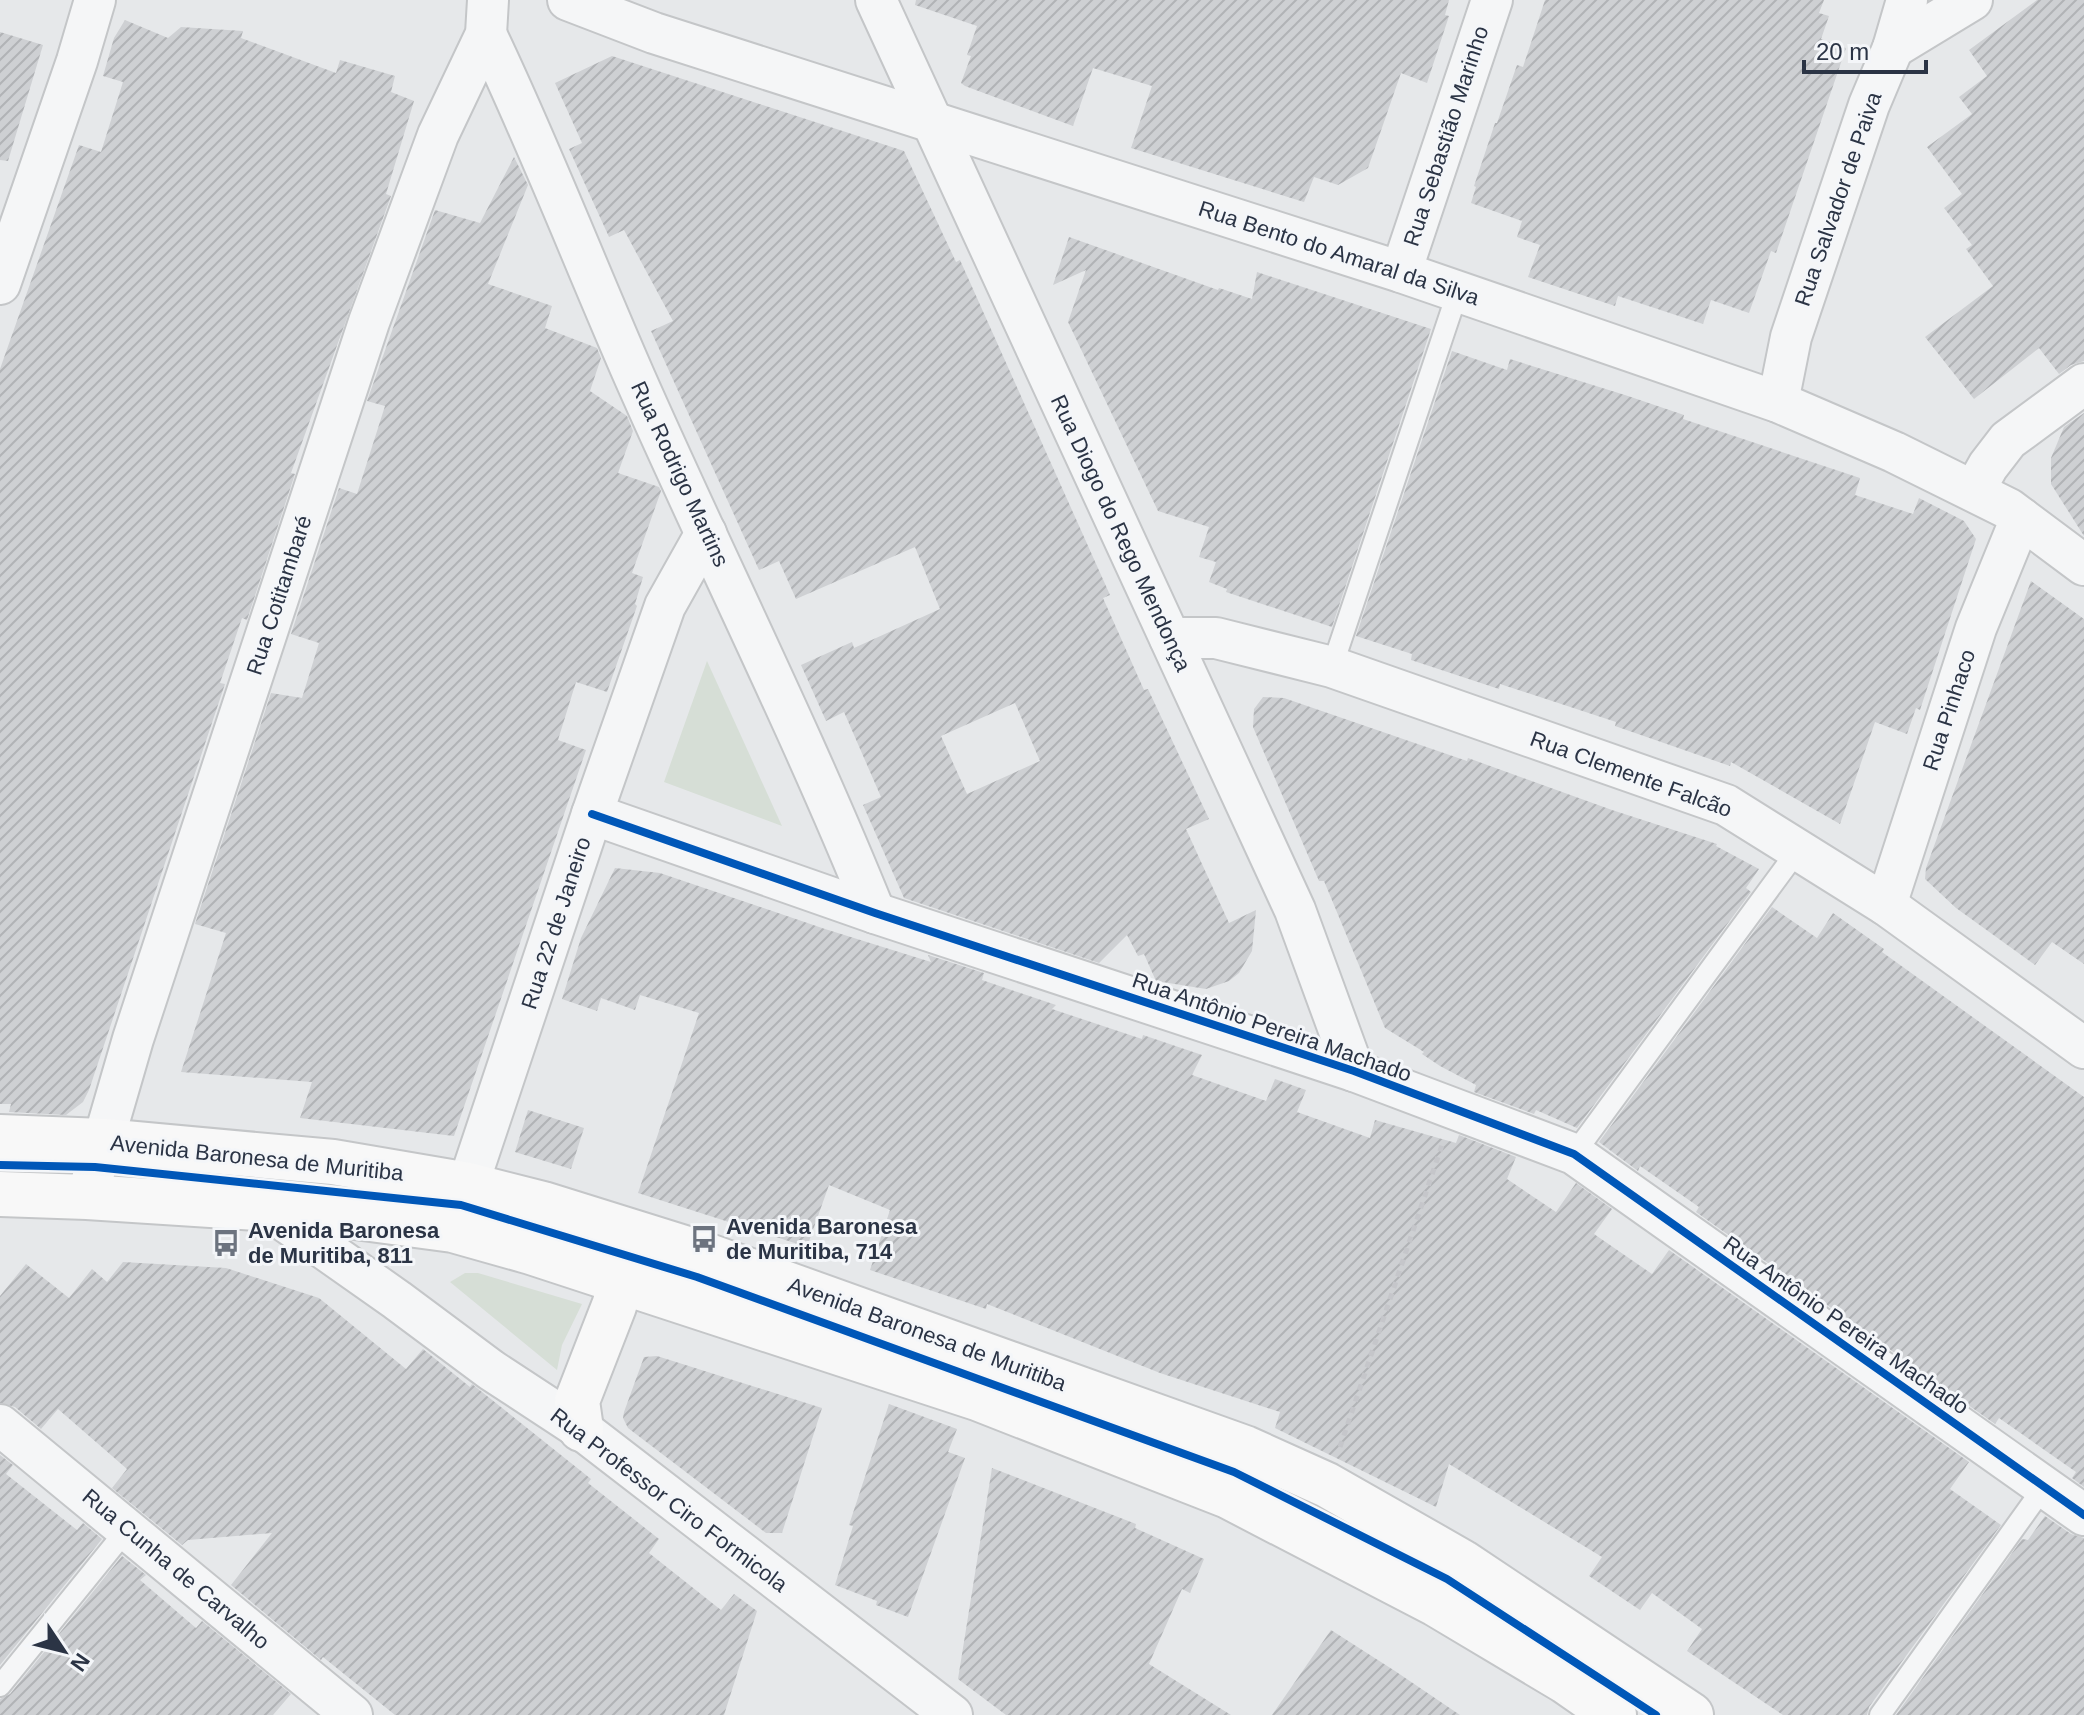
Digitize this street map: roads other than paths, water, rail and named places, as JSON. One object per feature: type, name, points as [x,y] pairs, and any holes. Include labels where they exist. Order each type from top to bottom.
[{"type":"main road","name":"Avenida Baronesa de Muritiba","points":[[0,1137],[103,1141],[333,1162],[468,1185],[543,1204],[700,1253],[1230,1442],[1327,1485],[1462,1562],[1691,1715]]},
{"type":"main road","name":"Avenida Baronesa de Muritiba","points":[[0,1194],[265,1207],[453,1230],[621,1282],[977,1398],[1228,1496],[1436,1604],[1565,1681],[1614,1715]]},
{"type":"main road","points":[[581,1429],[577,1401],[621,1282],[635,1233]]},
{"type":"street","points":[[0,284],[95,0]]},
{"type":"street","name":"Rua Bento do Amaral da Silva","points":[[568,0],[654,33],[1401,272],[1778,402],[1894,452],[1974,491],[2021,518],[2084,565]]},
{"type":"street","name":"Rua Diogo do Rego Mendonça","points":[[876,0],[1295,910],[1354,1071]]},
{"type":"street","name":"Rua Sebastião Marinho","points":[[1401,272],[1492,0]]},
{"type":"street","name":"Rua Salvador de Paiva","points":[[1778,402],[1791,337],[1907,0]]},
{"type":"street","points":[[1893,48],[1972,0]]},
{"type":"street","name":"Rua Rodrigo Martins","points":[[487,17],[518,102],[635,378],[836,815],[875,913]]},
{"type":"street","name":"Rua Cotitambaré","points":[[87,1197],[133,1039],[369,322],[438,135],[487,17]]},
{"type":"street","points":[[1974,491],[2008,440],[2084,384]]},
{"type":"street","name":"Rua Pinhaco","points":[[1886,905],[1976,628],[2021,518]]},
{"type":"street","name":"Rua 22 de Janeiro","points":[[453,1230],[665,606],[706,533]]},
{"type":"street","name":"Rua Clemente Falcão","points":[[1170,638],[1216,638],[1332,667],[1726,805],[1886,905],[2084,1048]]},
{"type":"street","name":"Rua Antônio Pereira Machado","points":[[592,814],[875,913],[1354,1071],[1574,1154],[2084,1515]]},
{"type":"street","name":"Rua Professor Ciro Formicola","points":[[265,1207],[491,1370],[581,1429],[952,1715]]},
{"type":"street","name":"Rua Cunha de Carvalho","points":[[0,1425],[352,1715]]},
{"type":"lane","points":[[1332,667],[1458,291]]},
{"type":"lane","points":[[1574,1154],[1798,850]]},
{"type":"lane","points":[[1880,1715],[2044,1487]]},
{"type":"lane","points":[[0,1686],[128,1528]]},
{"type":"place","name":"Avenida Baronesa de Muritiba, 714","points":[[704,1239]]},
{"type":"place","name":"Avenida Baronesa de Muritiba, 811","points":[[226,1243]]}]
